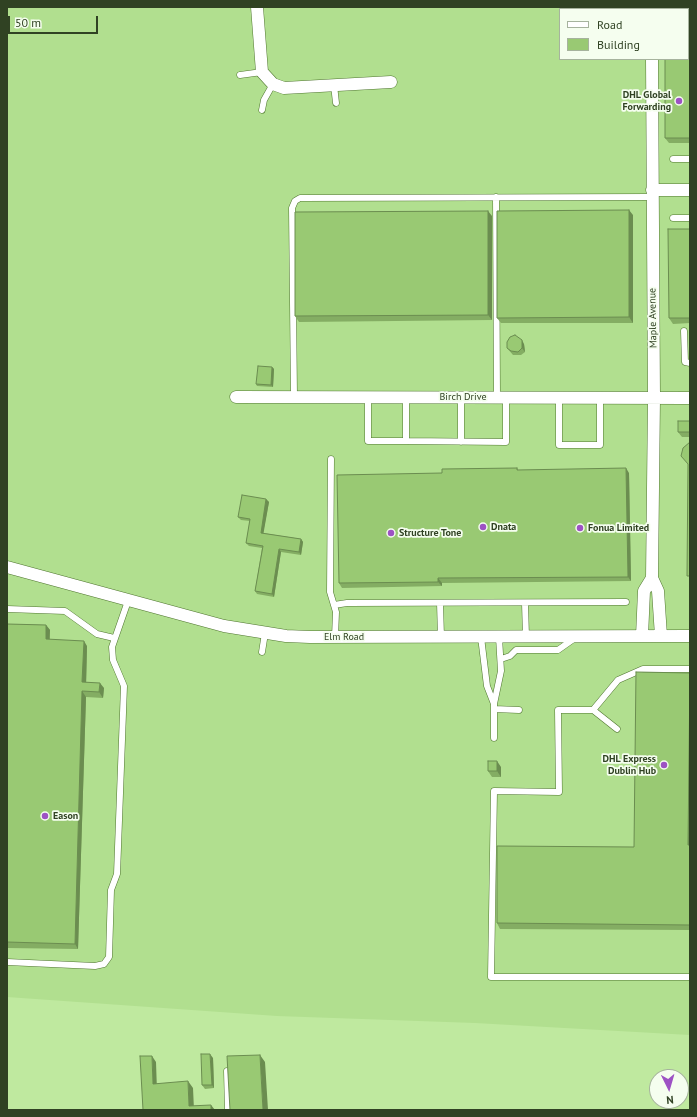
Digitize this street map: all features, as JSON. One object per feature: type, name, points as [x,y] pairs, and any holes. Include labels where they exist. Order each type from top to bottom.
[{"type":"street","points":[[257,7],[262,72],[273,84],[284,88],[391,82]]},
{"type":"street","name":"Maple Avenue","points":[[652,60],[654,398],[652,578],[658,591],[661,636]]},
{"type":"street","points":[[652,194],[690,190]]},
{"type":"street","name":"Birch Drive","points":[[236,397],[690,398]]},
{"type":"street","name":"Elm Road","points":[[7,567],[224,626],[265,633],[310,637],[690,636]]},
{"type":"street","name":"Maple Avenue","points":[[642,636],[644,591],[652,578]]},
{"type":"lane","points":[[240,74],[262,72]]},
{"type":"lane","points":[[262,110],[264,100],[273,84]]},
{"type":"lane","points":[[334,85],[336,103]]},
{"type":"lane","points":[[673,159],[690,159]]},
{"type":"lane","points":[[294,397],[292,208],[295,201],[300,198],[496,197],[652,194]]},
{"type":"lane","points":[[368,397],[368,441],[506,442],[501,398],[496,197]]},
{"type":"lane","points":[[673,218],[690,218]]},
{"type":"lane","points":[[684,331],[685,362],[690,363]]},
{"type":"lane","points":[[406,397],[406,442]]},
{"type":"lane","points":[[461,398],[461,442]]},
{"type":"lane","points":[[559,398],[559,445],[600,446],[600,398]]},
{"type":"lane","points":[[331,459],[330,592],[336,612],[335,637]]},
{"type":"lane","points":[[7,962],[95,966],[104,964],[109,958],[111,890],[117,874],[124,686],[113,660],[112,647],[128,600]]},
{"type":"lane","points":[[525,602],[526,637]]},
{"type":"lane","points":[[334,605],[347,603],[626,602]]},
{"type":"lane","points":[[440,603],[441,637]]},
{"type":"lane","points":[[7,608],[65,611],[97,634],[114,638]]},
{"type":"lane","points":[[262,652],[265,633]]},
{"type":"lane","points":[[501,659],[510,656],[516,650],[558,650],[578,636]]},
{"type":"lane","points":[[481,637],[487,686],[494,707]]},
{"type":"lane","points":[[494,738],[494,707],[501,671],[499,637]]},
{"type":"lane","points":[[593,710],[618,680],[644,669],[690,669]]},
{"type":"lane","points":[[494,707],[520,710]]},
{"type":"lane","points":[[617,729],[593,710],[558,710],[559,792],[494,791],[491,976],[690,977]]},
{"type":"lane","points":[[227,1071],[228,1110]]},
{"type":"shaded area","points":[[7,7],[690,7],[690,1035],[475,1023],[277,1016],[7,997]]},
{"type":"building","name":"DHL Global Forwarding","points":[[690,49],[690,138],[665,138],[665,60],[689,60]]},
{"type":"building","points":[[629,210],[629,317],[497,318],[497,211]]},
{"type":"building","points":[[488,211],[488,315],[295,316],[295,212]]},
{"type":"building","points":[[668,229],[690,229],[690,318],[669,318]]},
{"type":"building","points":[[515,335],[522,340],[522,348],[518,352],[511,351],[507,348],[507,342],[510,337]]},
{"type":"building","points":[[258,366],[272,367],[271,385],[256,384]]},
{"type":"building","points":[[678,421],[690,421],[690,432],[678,432]]},
{"type":"building","points":[[690,442],[690,576],[687,576],[688,464],[681,456],[683,448]]},
{"type":"building","points":[[517,468],[517,470],[626,468],[628,577],[438,578],[438,582],[339,583],[337,475],[442,473],[442,469]]},
{"type":"building","points":[[242,495],[266,499],[261,533],[301,539],[299,552],[279,549],[272,594],[255,591],[263,546],[246,543],[250,519],[238,517]]},
{"type":"building","name":"Eason","points":[[7,624],[46,625],[46,639],[84,641],[82,682],[100,683],[99,692],[82,691],[75,944],[7,942]]},
{"type":"building","name":"DHL Express Dublin Hub","points":[[636,672],[690,673],[688,845],[690,845],[690,925],[497,923],[497,846],[634,847]]},
{"type":"building","points":[[488,761],[497,761],[497,771],[488,771]]},
{"type":"building","points":[[201,1054],[210,1054],[212,1085],[202,1085]]},
{"type":"building","points":[[260,1055],[263,1110],[230,1110],[227,1056]]},
{"type":"building","points":[[140,1056],[152,1056],[153,1084],[188,1081],[189,1106],[211,1105],[211,1110],[143,1110]]},
{"type":"place","name":"DHL Global Forwarding","points":[[679,101]]},
{"type":"place","name":"Dnata","points":[[483,527]]},
{"type":"place","name":"Fonua Limited","points":[[580,528]]},
{"type":"place","name":"Structure Tone","points":[[391,533]]},
{"type":"place","name":"DHL Express Dublin Hub","points":[[664,765]]},
{"type":"place","name":"Eason","points":[[45,816]]}]
